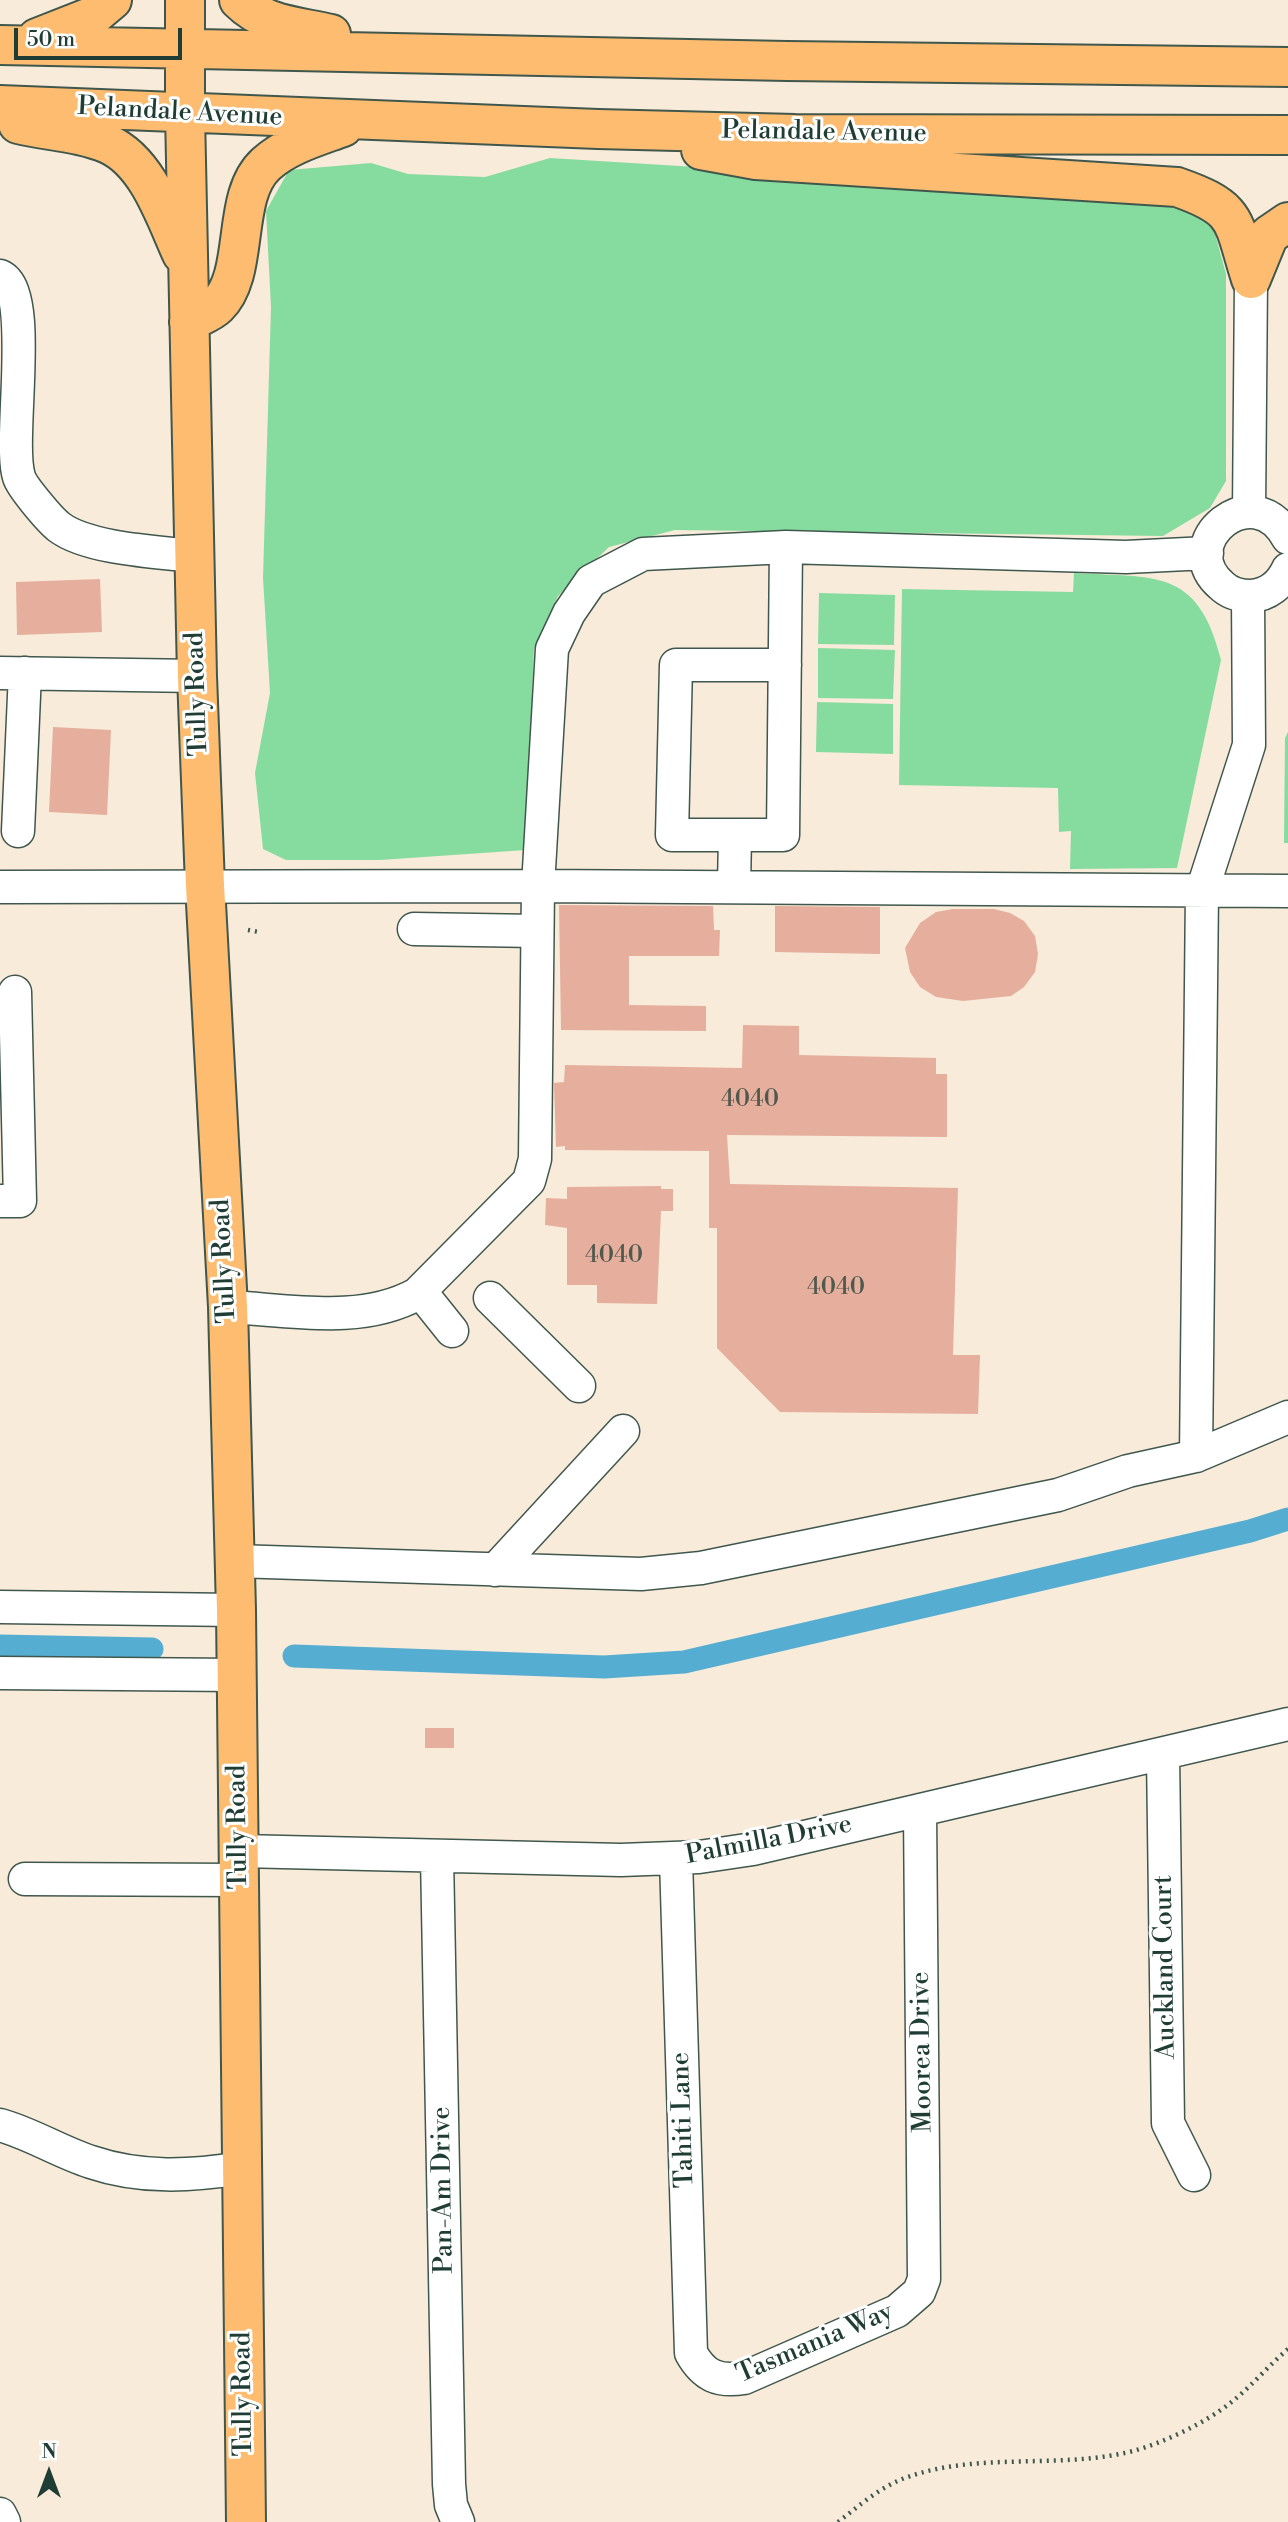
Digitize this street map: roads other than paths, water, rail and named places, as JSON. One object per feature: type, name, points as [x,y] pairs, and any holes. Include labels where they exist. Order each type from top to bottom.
[{"type":"main road","points":[[6,45],[93,16],[112,0]]},
{"type":"main road","name":"Tully Road","points":[[185,0],[197,676],[205,885],[228,1307],[235,1561],[246,2522]]},
{"type":"main road","points":[[239,0],[249,10],[273,22],[348,37],[382,54]]},
{"type":"main road","points":[[6,45],[382,54],[1288,67]]},
{"type":"main road","name":"Pelandale Avenue","points":[[0,107],[795,134],[1288,135]]},
{"type":"main road","name":"Pelandale Avenue","points":[[0,107],[17,123],[108,144],[130,162],[147,183],[183,256],[189,322],[217,306],[228,289],[250,194],[263,166],[284,150],[360,121]]},
{"type":"main road","points":[[598,129],[756,160],[1177,187],[1210,199],[1229,213],[1251,279]]},
{"type":"main road","points":[[1251,279],[1269,235],[1288,222]]},
{"type":"street","points":[[0,275],[13,288],[19,347],[8,461],[20,481],[60,527],[86,539],[194,547]]},
{"type":"street","points":[[1249,512],[1251,279]]},
{"type":"street","points":[[1288,538],[1272,519],[1249,512],[1237,513],[1217,526],[1210,536],[1207,554],[1210,571],[1216,581],[1236,594],[1248,596],[1271,590],[1288,569]]},
{"type":"street","points":[[228,1307],[365,1313],[395,1306],[420,1291],[529,1181],[535,1159],[538,886],[552,649],[569,612],[592,581],[643,554],[786,547],[1126,557],[1207,554]]},
{"type":"street","points":[[785,664],[677,665],[672,835],[783,835],[785,664],[786,547]]},
{"type":"street","points":[[1196,1456],[1202,891],[1249,745],[1248,596]]},
{"type":"street","points":[[18,831],[11,746],[12,673],[197,676]]},
{"type":"street","points":[[734,887],[735,835]]},
{"type":"street","points":[[0,887],[538,886],[1288,891]]},
{"type":"street","points":[[414,929],[537,931]]},
{"type":"street","points":[[10,1201],[15,992]]},
{"type":"street","points":[[420,1291],[452,1331]]},
{"type":"street","points":[[489,1298],[579,1386]]},
{"type":"street","points":[[235,1561],[640,1574],[701,1568],[1058,1495],[1128,1471],[1196,1456],[1288,1417]]},
{"type":"street","points":[[495,1570],[623,1431]]},
{"type":"street","points":[[0,1606],[236,1610]]},
{"type":"street","points":[[0,1673],[237,1675]]},
{"type":"street","name":"Palmilla Drive","points":[[25,1879],[437,1856],[677,1859],[752,1849],[1288,1724]]},
{"type":"street","name":"Auckland Court","points":[[1163,1754],[1168,2123],[1194,2175]]},
{"type":"street","name":"Moorea Drive","points":[[919,2292],[924,2278],[926,2252],[920,1810]]},
{"type":"street","name":"Pan-Am Drive","points":[[437,1856],[449,2484],[451,2505],[458,2522]]},
{"type":"street","name":"Tahiti Lane","points":[[677,1859],[691,2353],[707,2375]]},
{"type":"street","points":[[0,2125],[92,2163],[130,2172],[188,2175],[242,2168]]},
{"type":"street","name":"Tasmania Way","points":[[707,2375],[726,2381],[744,2378],[897,2311],[909,2304],[919,2292]]},
{"type":"street","points":[[0,2514],[4,2522]]},
{"type":"waterway","points":[[294,1656],[604,1667],[684,1662],[1250,1531],[1288,1519]]},
{"type":"waterway","points":[[0,1646],[152,1649]]}]
